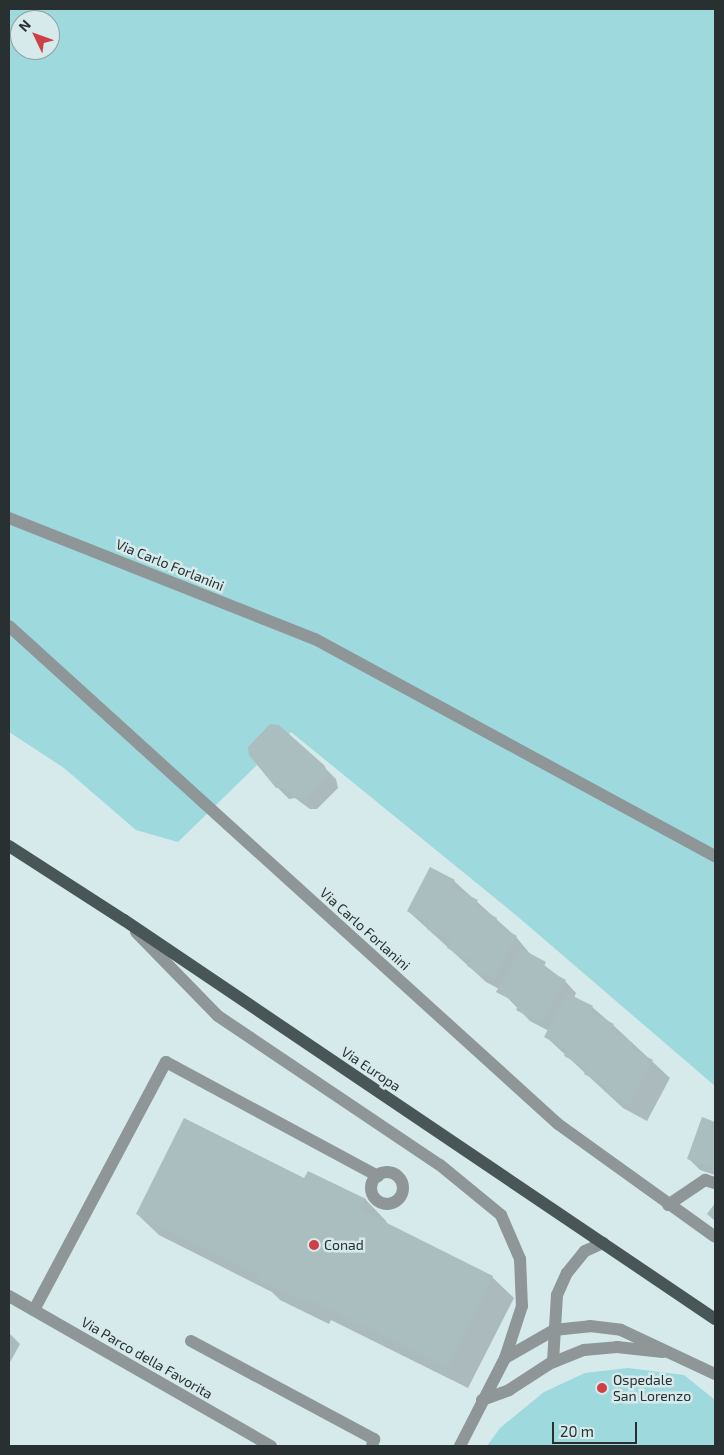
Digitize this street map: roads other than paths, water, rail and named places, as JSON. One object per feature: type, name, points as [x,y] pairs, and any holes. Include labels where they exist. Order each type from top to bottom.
[{"type":"main road","name":"Via Europa","points":[[9,846],[124,920],[715,1319]]},
{"type":"street","name":"Via Carlo Forlanini","points":[[9,518],[316,639],[715,856]]},
{"type":"street","name":"Via Carlo Forlanini","points":[[9,626],[558,1124],[715,1237]]},
{"type":"street","points":[[124,920],[218,1016],[440,1165],[501,1215],[520,1260],[522,1306],[505,1358],[460,1446]]},
{"type":"street","points":[[34,1310],[166,1062],[378,1176]]},
{"type":"street","points":[[668,1205],[705,1180],[715,1183]]},
{"type":"street","points":[[553,1362],[557,1295],[567,1272],[585,1251],[603,1244]]},
{"type":"street","name":"Via Parco della Favorita","points":[[9,1296],[271,1446]]},
{"type":"street","points":[[505,1358],[554,1330],[590,1326],[622,1330],[678,1354],[715,1374]]},
{"type":"street","points":[[192,1341],[374,1439],[372,1446]]},
{"type":"street","points":[[482,1400],[509,1390],[553,1362],[584,1350],[617,1347],[678,1354]]},
{"type":"place","name":"Conad","points":[[314,1245]]},
{"type":"place","name":"Ospedale San Lorenzo","points":[[602,1388]]}]
